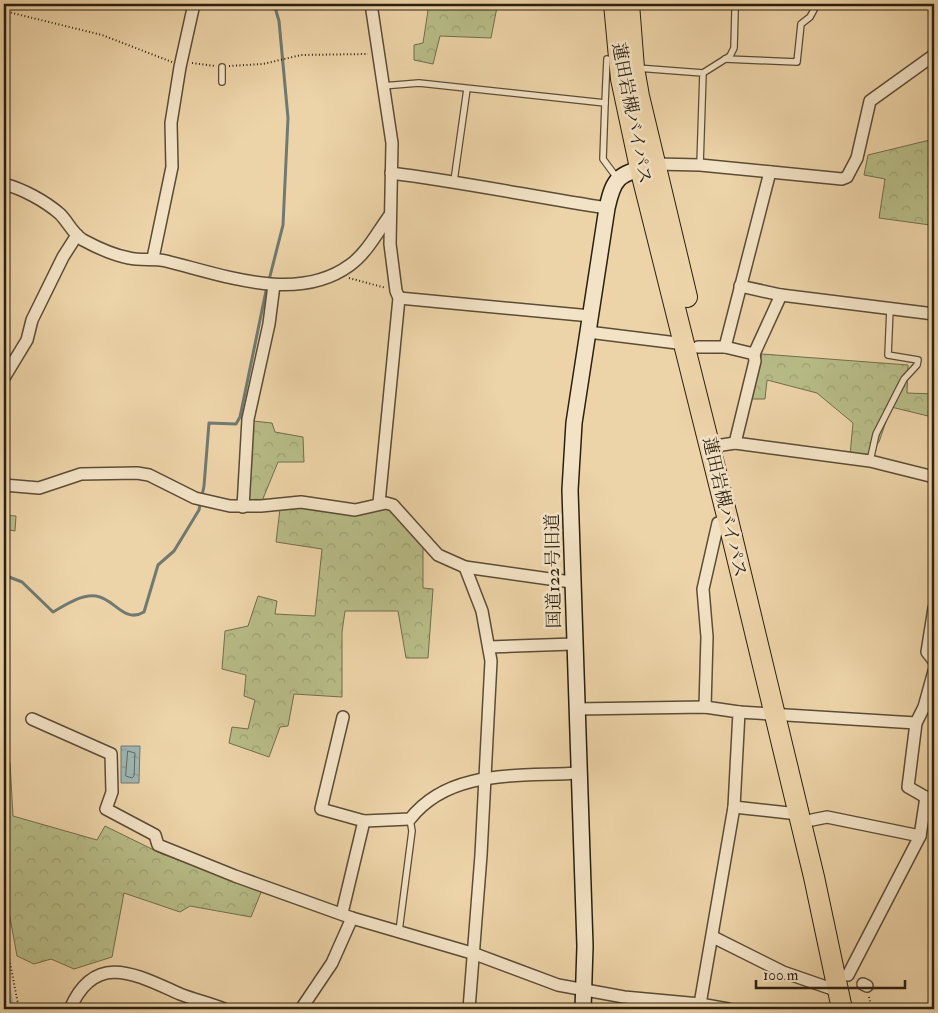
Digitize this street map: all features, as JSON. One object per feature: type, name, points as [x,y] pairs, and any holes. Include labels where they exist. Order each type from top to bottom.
[{"type":"highway","name":"蓮田岩槻バイパス","points":[[614,4],[621,79],[648,166],[692,346],[728,520],[781,715],[805,817],[852,989],[855,1009]]},
{"type":"highway","name":"蓮田岩槻バイパス","points":[[629,4],[634,68],[648,166]]},
{"type":"highway","name":"蓮田岩槻バイパス","points":[[692,346],[729,444],[781,715]]},
{"type":"street","points":[[153,258],[172,167],[171,123],[180,64],[194,4]]},
{"type":"street","points":[[371,4],[392,143],[390,244],[398,294],[379,503]]},
{"type":"street","points":[[617,178],[648,166],[700,165],[842,179],[847,177],[857,158],[870,101],[934,55]]},
{"type":"street","points":[[725,348],[770,172]]},
{"type":"street","points":[[391,173],[454,181],[521,195],[607,208]]},
{"type":"street","name":"国道122号旧道","points":[[583,1009],[585,946],[571,582],[571,452],[607,208],[612,188],[617,178]]},
{"type":"street","points":[[4,184],[43,202],[60,214],[77,235],[102,249],[130,258],[153,258],[251,282],[274,285],[304,282],[335,274],[351,265],[390,215]]},
{"type":"street","points":[[4,378],[27,340],[32,320],[63,257],[77,235]]},
{"type":"street","points":[[243,507],[248,419],[269,324],[274,285]]},
{"type":"street","points":[[740,286],[781,295],[934,314]]},
{"type":"street","points":[[398,294],[590,316]]},
{"type":"street","points":[[781,295],[754,354],[755,361],[729,444],[870,461],[934,477]]},
{"type":"street","points":[[588,332],[692,346],[725,348],[754,354]]},
{"type":"street","points":[[4,485],[39,488],[80,474],[137,473],[149,475],[200,500],[243,507],[301,502],[355,510],[379,503],[393,506],[438,555],[465,567],[571,582]]},
{"type":"street","points":[[705,707],[707,637],[702,590],[718,523],[728,520]]},
{"type":"street","points":[[465,567],[482,611],[491,661],[475,954],[469,1009]]},
{"type":"street","points":[[934,608],[927,652],[934,661]]},
{"type":"street","points":[[489,647],[573,644]]},
{"type":"street","points":[[713,937],[783,972],[852,989],[920,836],[930,800],[908,787],[916,723],[924,707],[934,671]]},
{"type":"street","points":[[576,709],[705,707],[739,712],[916,723]]},
{"type":"street","points":[[700,1004],[734,807],[739,712]]},
{"type":"street","points":[[343,716],[321,809],[364,821],[410,819],[422,804],[435,795],[467,782],[485,779],[579,773]]},
{"type":"street","points":[[32,718],[111,754],[112,792],[106,809],[155,835],[158,845],[235,876],[347,916],[475,954],[558,985],[728,1009]]},
{"type":"street","points":[[734,807],[805,817],[827,817],[920,836]]},
{"type":"street","points":[[301,1009],[332,963],[347,916],[364,821]]},
{"type":"street","points":[[70,1009],[75,996],[87,982],[108,972],[131,973],[198,1006],[224,1009]]},
{"type":"lane","points":[[725,59],[797,62],[801,24],[810,17],[817,4]]},
{"type":"lane","points":[[634,68],[703,73],[730,56],[734,48],[735,11]]},
{"type":"lane","points":[[607,59],[603,159],[617,178]]},
{"type":"lane","points":[[222,67],[222,82]]},
{"type":"lane","points":[[700,165],[703,73]]},
{"type":"lane","points":[[382,86],[419,83],[605,103]]},
{"type":"lane","points":[[454,181],[467,88]]},
{"type":"lane","points":[[870,461],[876,434],[888,414],[896,393],[904,379],[918,365],[918,360],[888,355],[890,309]]},
{"type":"lane","points":[[399,931],[412,832],[410,819]]},
{"type":"path","points":[[4,11],[102,35],[180,64],[222,67],[263,64],[301,55],[378,54]]},
{"type":"path","points":[[335,274],[398,294]]},
{"type":"path","points":[[4,932],[19,1009]]},
{"type":"path","points":[[852,989],[872,1009]]},
{"type":"green space","points":[[429,4],[506,4],[497,7],[491,38],[440,36],[433,64],[414,60],[414,45],[423,43]]},
{"type":"green space","points":[[934,139],[934,239],[929,237],[930,225],[879,218],[885,179],[864,175],[868,155]]},
{"type":"green space","points":[[762,354],[908,365],[907,393],[934,394],[928,416],[891,407],[879,442],[868,455],[850,455],[853,423],[817,393],[767,380],[765,399],[749,399]]},
{"type":"green space","points":[[253,421],[272,423],[275,432],[303,437],[304,462],[278,462],[262,501],[247,500]]},
{"type":"green space","points":[[300,507],[393,507],[423,545],[423,588],[433,589],[428,658],[406,658],[398,611],[345,611],[342,632],[342,697],[294,694],[288,726],[280,727],[269,757],[229,743],[232,727],[248,729],[255,700],[244,696],[246,675],[222,669],[225,631],[248,626],[258,596],[277,601],[275,614],[315,616],[322,549],[276,542],[280,509]]},
{"type":"green space","points":[[4,515],[16,516],[15,531],[4,529]]},
{"type":"green space","points":[[4,754],[10,763],[13,816],[97,840],[105,826],[162,854],[262,890],[251,917],[190,906],[180,912],[124,893],[112,957],[74,969],[51,959],[34,964],[17,956],[4,885]]},
{"type":"water","points":[[121,746],[140,746],[139,783],[121,783]]},
{"type":"waterway","points":[[269,280],[283,225],[288,118],[279,21],[274,4]]},
{"type":"waterway","points":[[4,575],[22,582],[53,612],[73,601],[90,596],[102,598],[131,615],[144,612],[158,565],[174,551],[199,510],[204,486],[209,423],[236,424],[240,417],[267,286]]},
{"type":"waterway","points":[[4,978],[9,1009]]}]
